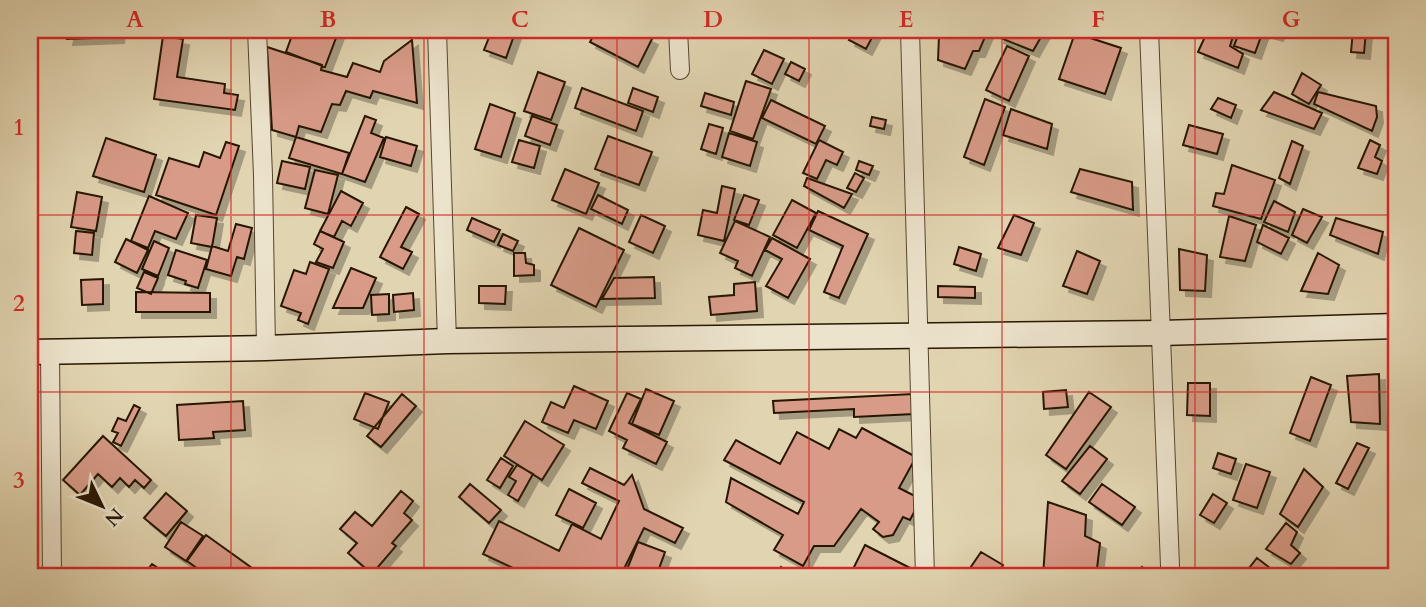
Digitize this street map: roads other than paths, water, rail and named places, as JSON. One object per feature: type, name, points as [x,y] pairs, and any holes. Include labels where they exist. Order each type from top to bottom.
[{"type":"street","points":[[257,30],[266,348]]},
{"type":"street","points":[[437,30],[447,341]]},
{"type":"street","points":[[678,30],[680,69]]},
{"type":"street","points":[[910,30],[925,577]]},
{"type":"street","points":[[1149,30],[1170,566]]},
{"type":"street","points":[[52,577],[40,352],[266,348],[447,341],[1160,333],[1396,326]]}]
